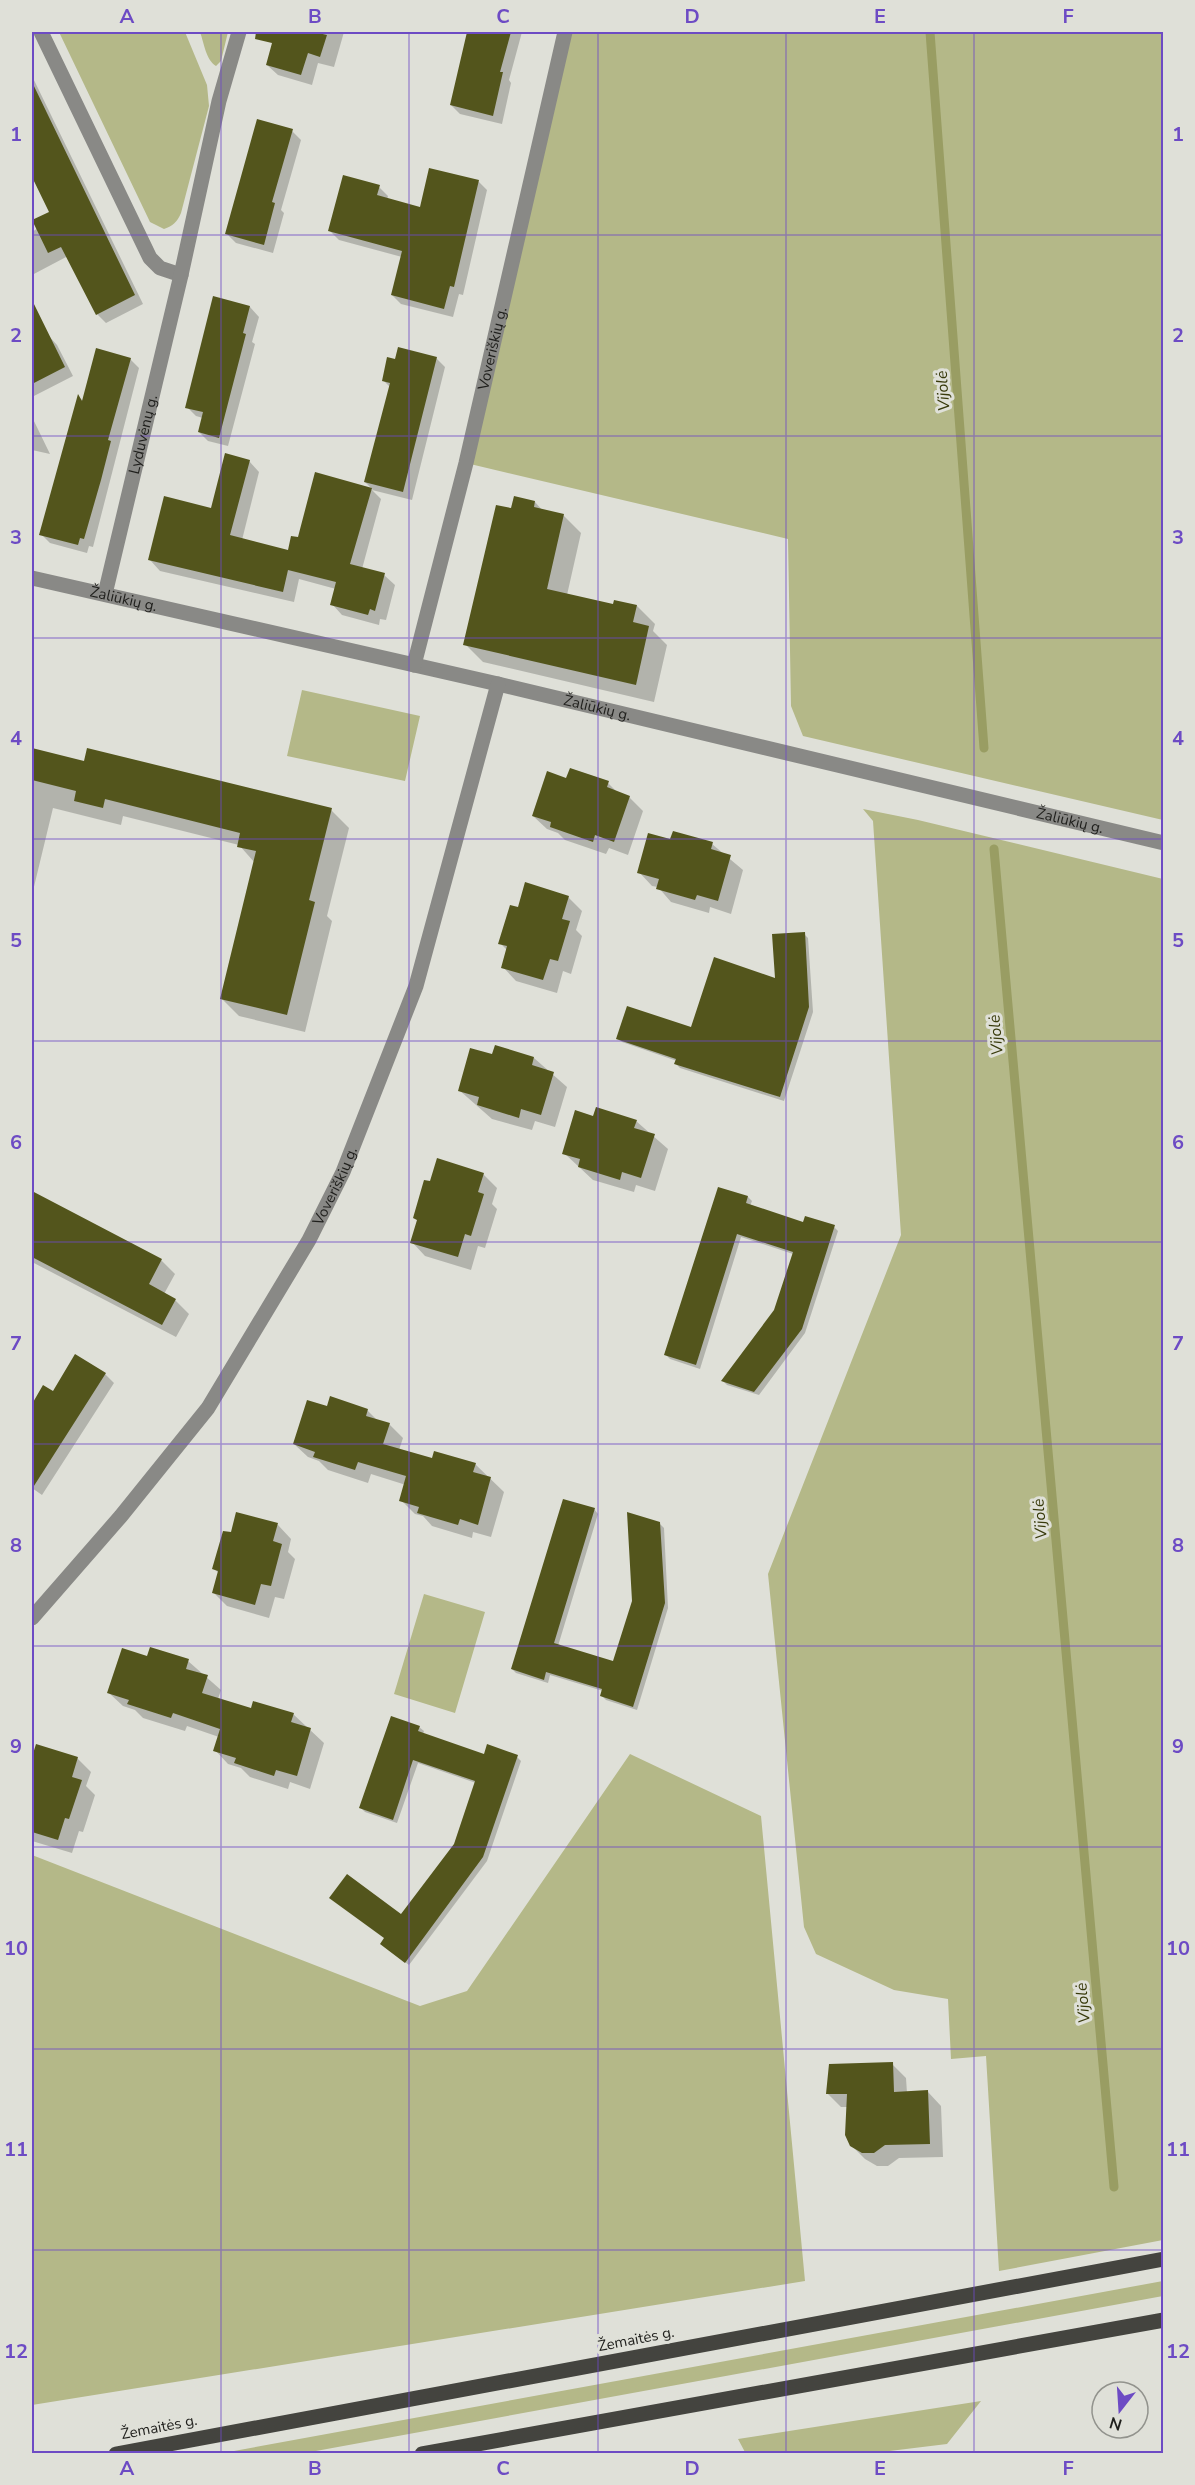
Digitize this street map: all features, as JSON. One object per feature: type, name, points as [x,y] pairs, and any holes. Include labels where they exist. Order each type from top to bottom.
[{"type":"main road","name":"Žemaitės g.","points":[[116,2454],[1164,2259]]},
{"type":"main road","points":[[422,2454],[1164,2320]]},
{"type":"street","points":[[41,32],[150,258],[160,268],[181,275]]},
{"type":"street","name":"Lyduvėnų g.","points":[[105,594],[181,275],[219,101],[239,32]]},
{"type":"street","name":"Voveriškių g.","points":[[414,665],[466,463],[566,32]]},
{"type":"street","name":"Žaliūkių g.","points":[[32,578],[498,684],[1164,843]]},
{"type":"street","name":"Voveriškių g.","points":[[32,1618],[121,1516],[208,1408],[309,1240],[347,1162],[416,986],[498,684]]},
{"type":"green space","points":[[59,32],[185,32],[207,85],[209,106],[181,213],[170,226],[164,229],[150,222]]},
{"type":"green space","points":[[200,32],[228,32],[221,61],[216,66],[208,56]]},
{"type":"green space","points":[[565,32],[1163,32],[1163,820],[803,736],[791,706],[788,539],[466,463]]},
{"type":"green space","points":[[302,690],[420,716],[405,781],[287,756]]},
{"type":"green space","points":[[863,809],[1163,879],[1163,2240],[999,2271],[986,2056],[951,2059],[948,1999],[894,1990],[816,1954],[804,1927],[768,1574],[901,1235],[873,821]]},
{"type":"green space","points":[[424,1594],[485,1612],[455,1713],[394,1694]]},
{"type":"green space","points":[[630,1754],[761,1816],[805,2281],[32,2405],[32,1855],[420,2006],[467,1991]]},
{"type":"green space","points":[[1163,2281],[1163,2296],[305,2453],[223,2453]]},
{"type":"green space","points":[[981,2401],[947,2444],[865,2454],[746,2454],[738,2439]]},
{"type":"building","points":[[256,32],[314,32],[327,35],[320,57],[308,53],[301,75],[266,65],[272,43],[255,39]]},
{"type":"building","points":[[467,32],[511,32],[500,72],[503,72],[493,116],[450,105]]},
{"type":"building","points":[[32,82],[135,295],[96,315],[61,247],[48,253],[32,220],[49,212],[32,177]]},
{"type":"building","points":[[257,119],[293,129],[272,202],[275,203],[264,245],[225,234]]},
{"type":"building","points":[[429,168],[479,180],[454,287],[450,286],[444,309],[391,295],[402,251],[328,231],[343,175],[380,185],[377,195],[420,207]]},
{"type":"building","points":[[213,296],[250,306],[243,333],[246,334],[219,438],[198,432],[203,412],[185,408]]},
{"type":"building","points":[[32,300],[65,367],[32,384]]},
{"type":"building","points":[[398,347],[437,357],[403,492],[364,482],[390,383],[382,381],[387,357],[395,359]]},
{"type":"building","points":[[96,348],[131,358],[108,440],[111,441],[101,480],[84,539],[80,538],[78,545],[39,535],[78,394],[82,401]]},
{"type":"building","points":[[225,453],[250,460],[230,535],[288,550],[291,536],[298,537],[315,472],[372,488],[350,564],[385,573],[375,611],[370,609],[368,615],[330,605],[336,582],[288,570],[283,592],[148,560],[164,496],[211,508]]},
{"type":"building","points":[[514,496],[535,501],[534,507],[564,514],[547,589],[613,604],[614,600],[637,605],[633,622],[649,626],[636,685],[463,645],[496,505],[511,508]]},
{"type":"building","points":[[32,748],[84,761],[87,748],[332,808],[309,900],[315,902],[287,1015],[220,999],[256,851],[237,847],[240,833],[105,799],[103,808],[74,801],[76,791],[32,780]]},
{"type":"building","points":[[570,768],[609,781],[607,787],[630,796],[614,842],[595,835],[593,842],[550,827],[551,822],[532,816],[547,771],[566,778]]},
{"type":"building","points":[[673,831],[713,842],[711,849],[731,855],[718,901],[697,895],[695,900],[656,889],[659,879],[637,873],[648,833],[670,839]]},
{"type":"building","points":[[525,882],[569,896],[562,919],[570,921],[558,961],[550,959],[543,980],[501,968],[507,946],[498,944],[510,905],[518,907]]},
{"type":"building","points":[[805,932],[809,1007],[780,1097],[674,1064],[676,1059],[616,1039],[627,1006],[691,1027],[714,957],[775,978],[772,934]]},
{"type":"building","points":[[495,1045],[534,1057],[532,1065],[554,1072],[541,1115],[521,1109],[519,1118],[477,1105],[479,1097],[458,1091],[470,1048],[492,1054]]},
{"type":"building","points":[[596,1107],[637,1120],[634,1128],[655,1134],[641,1178],[622,1172],[620,1180],[578,1167],[580,1159],[562,1154],[575,1110],[593,1116]]},
{"type":"building","points":[[437,1158],[484,1173],[478,1192],[484,1194],[471,1236],[465,1234],[458,1257],[410,1243],[417,1220],[413,1218],[424,1180],[430,1181]]},
{"type":"building","points":[[718,1187],[748,1196],[746,1203],[803,1222],[805,1216],[835,1225],[802,1329],[754,1392],[721,1381],[774,1310],[793,1252],[737,1234],[696,1365],[664,1355]]},
{"type":"building","points":[[32,1191],[162,1259],[149,1284],[176,1299],[162,1325],[32,1257]]},
{"type":"building","points":[[75,1354],[106,1373],[32,1489],[32,1404],[43,1385],[53,1391]]},
{"type":"building","points":[[330,1396],[368,1409],[366,1416],[390,1423],[383,1444],[432,1458],[434,1451],[476,1463],[473,1472],[491,1477],[478,1525],[460,1519],[458,1525],[417,1513],[419,1507],[399,1501],[406,1476],[358,1462],[355,1470],[313,1457],[315,1452],[293,1444],[307,1400],[327,1406]]},
{"type":"building","points":[[563,1499],[595,1508],[554,1643],[613,1661],[632,1601],[627,1512],[660,1522],[665,1603],[633,1707],[600,1696],[602,1689],[546,1672],[544,1680],[511,1669]]},
{"type":"building","points":[[236,1512],[278,1523],[273,1541],[282,1544],[271,1586],[261,1584],[255,1605],[212,1593],[218,1571],[212,1569],[223,1531],[231,1532]]},
{"type":"building","points":[[150,1647],[189,1659],[186,1669],[208,1675],[202,1693],[251,1708],[253,1701],[294,1713],[291,1722],[311,1728],[297,1776],[276,1770],[274,1776],[234,1763],[236,1758],[213,1751],[220,1729],[173,1713],[171,1718],[127,1704],[129,1700],[107,1693],[122,1648],[147,1656]]},
{"type":"building","points":[[391,1716],[420,1726],[418,1731],[484,1754],[487,1744],[518,1755],[483,1857],[405,1963],[380,1944],[384,1938],[329,1898],[347,1874],[401,1914],[454,1844],[475,1781],[413,1760],[393,1820],[359,1808]]},
{"type":"building","points":[[36,1744],[78,1757],[72,1777],[82,1780],[69,1819],[65,1818],[58,1840],[32,1832],[32,1757]]},
{"type":"building","points":[[893,2062],[894,2092],[928,2090],[930,2144],[885,2145],[874,2153],[862,2153],[850,2146],[845,2135],[847,2094],[826,2094],[829,2064]]},
{"type":"waterway","name":"Vijolė","points":[[930,32],[984,748]]},
{"type":"waterway","name":"Vijolė","points":[[994,849],[1114,2187]]}]
